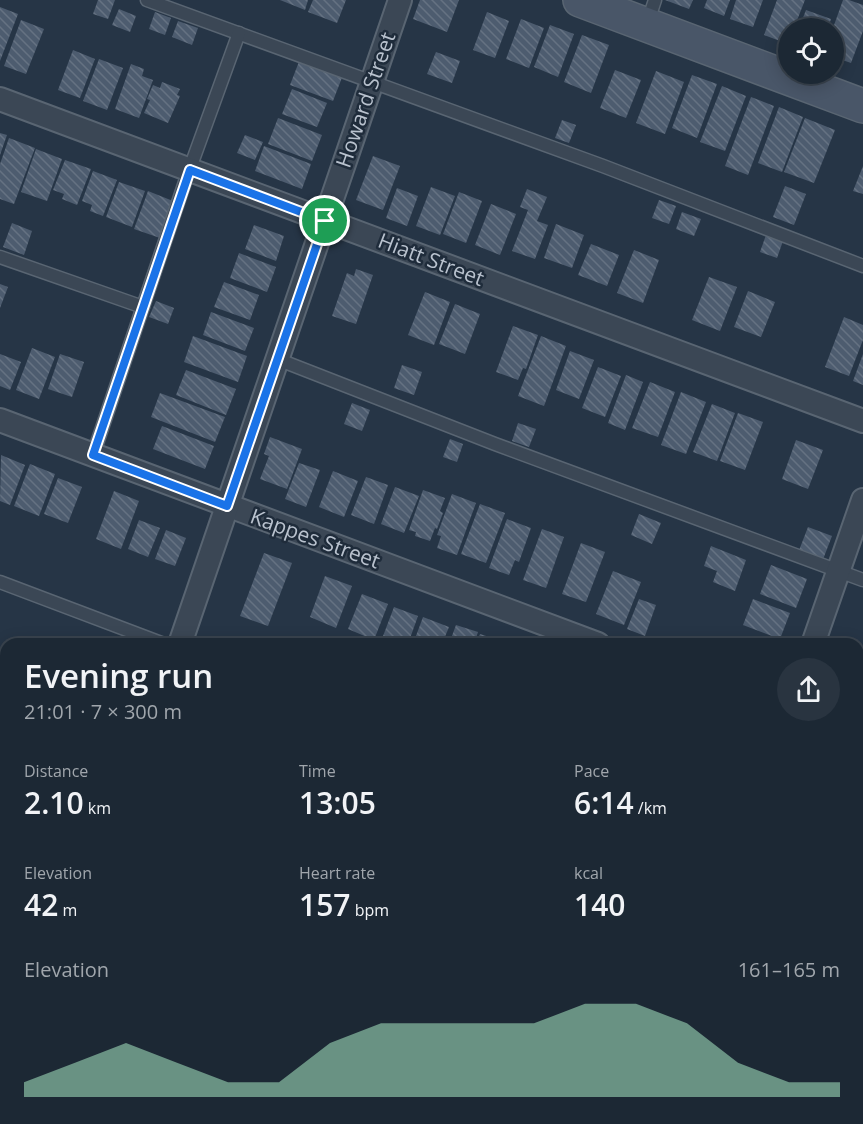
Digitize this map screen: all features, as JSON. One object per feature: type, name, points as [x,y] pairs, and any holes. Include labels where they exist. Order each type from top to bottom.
[{"type":"main road","points":[[580,0],[651,12],[863,106]]},
{"type":"street","name":"Howard Street","points":[[182,638],[400,0]]},
{"type":"street","name":"Hiatt Street","points":[[0,99],[863,421]]},
{"type":"street","name":"Kappes Street","points":[[0,420],[582,638]]},
{"type":"street","points":[[815,638],[863,500]]},
{"type":"lane","points":[[147,0],[614,171],[863,266]]},
{"type":"lane","points":[[93,455],[239,33]]},
{"type":"lane","points":[[0,257],[143,307]]},
{"type":"lane","points":[[277,359],[495,444],[863,580]]},
{"type":"lane","points":[[0,582],[148,638]]},
{"type":"building","points":[[98,0],[115,0],[108,19],[93,14]]},
{"type":"building","points":[[280,0],[308,0],[305,10]]},
{"type":"building","points":[[313,0],[346,0],[337,23],[308,12]]},
{"type":"building","points":[[420,0],[459,0],[447,32],[413,19]]},
{"type":"building","points":[[665,0],[693,0],[689,9]]},
{"type":"building","points":[[707,0],[730,0],[724,16],[704,8]]},
{"type":"building","points":[[736,0],[763,0],[753,27],[730,19]]},
{"type":"building","points":[[777,0],[805,0],[798,18],[778,18],[778,40],[764,35]]},
{"type":"building","points":[[843,0],[863,5],[863,31],[851,63],[844,61],[844,18],[837,18]]},
{"type":"building","points":[[0,7],[18,14],[0,61]]},
{"type":"building","points":[[119,9],[136,16],[130,32],[112,25]]},
{"type":"building","points":[[806,10],[828,18],[803,18]]},
{"type":"building","points":[[155,12],[171,18],[165,35],[149,29]]},
{"type":"building","points":[[487,12],[509,21],[495,58],[473,50]]},
{"type":"building","points":[[521,19],[544,28],[529,68],[506,59]]},
{"type":"building","points":[[21,20],[44,29],[26,74],[4,66]]},
{"type":"building","points":[[178,21],[198,28],[192,45],[172,37]]},
{"type":"building","points":[[550,25],[574,34],[558,77],[534,67]]},
{"type":"building","points":[[582,35],[609,45],[591,93],[564,82]]},
{"type":"building","points":[[73,50],[95,59],[80,98],[58,90]]},
{"type":"building","points":[[436,52],[460,61],[452,83],[427,74]]},
{"type":"building","points":[[99,59],[123,68],[107,110],[83,101]]},
{"type":"building","points":[[300,59],[343,75],[333,101],[290,85]]},
{"type":"building","points":[[131,64],[144,69],[142,76],[153,80],[139,118],[115,109]]},
{"type":"building","points":[[615,70],[641,80],[626,118],[600,108]]},
{"type":"building","points":[[656,71],[684,82],[665,134],[636,123]]},
{"type":"building","points":[[692,75],[717,84],[697,138],[672,128]]},
{"type":"building","points":[[162,82],[180,89],[177,95],[180,96],[168,123],[144,113],[153,85],[160,88]]},
{"type":"building","points":[[722,86],[746,96],[725,151],[700,142]]},
{"type":"building","points":[[292,89],[327,103],[317,127],[282,114]]},
{"type":"building","points":[[751,97],[774,106],[748,175],[725,166]]},
{"type":"building","points":[[779,107],[803,117],[782,172],[758,163]]},
{"type":"building","points":[[278,118],[322,135],[312,161],[268,144]]},
{"type":"building","points":[[805,118],[835,130],[814,183],[784,172]]},
{"type":"building","points":[[562,120],[576,125],[569,143],[555,138]]},
{"type":"building","points":[[0,133],[7,135],[0,155]]},
{"type":"building","points":[[245,135],[263,142],[255,160],[237,153]]},
{"type":"building","points":[[9,138],[35,148],[14,204],[0,199],[0,164]]},
{"type":"building","points":[[264,146],[311,164],[302,189],[255,171]]},
{"type":"building","points":[[36,149],[62,159],[47,201],[21,192]]},
{"type":"building","points":[[373,156],[400,166],[383,210],[356,200]]},
{"type":"building","points":[[65,160],[91,169],[77,205],[62,199],[64,194],[53,190]]},
{"type":"building","points":[[863,166],[863,194],[853,191]]},
{"type":"building","points":[[93,171],[117,180],[103,216],[90,211],[92,205],[82,201]]},
{"type":"building","points":[[119,182],[145,191],[132,227],[106,217]]},
{"type":"building","points":[[785,186],[806,194],[794,225],[773,217]]},
{"type":"building","points":[[431,187],[455,196],[440,235],[416,226]]},
{"type":"building","points":[[397,188],[418,196],[407,226],[386,218]]},
{"type":"building","points":[[527,189],[547,197],[537,221],[548,225],[535,259],[512,251],[528,210],[520,207]]},
{"type":"building","points":[[148,191],[173,201],[160,238],[134,229]]},
{"type":"building","points":[[459,192],[482,201],[466,243],[443,234]]},
{"type":"building","points":[[659,200],[676,206],[669,224],[652,218]]},
{"type":"building","points":[[491,204],[516,214],[500,255],[475,245]]},
{"type":"building","points":[[682,212],[701,219],[694,236],[676,229]]},
{"type":"building","points":[[12,223],[32,231],[24,255],[3,247]]},
{"type":"building","points":[[556,224],[584,235],[572,268],[544,258]]},
{"type":"building","points":[[254,225],[284,236],[276,261],[245,249]]},
{"type":"building","points":[[766,235],[783,241],[777,258],[760,252]]},
{"type":"building","points":[[591,244],[619,255],[607,286],[578,275]]},
{"type":"building","points":[[634,250],[659,260],[643,303],[617,293]]},
{"type":"building","points":[[239,253],[276,267],[267,292],[230,278]]},
{"type":"building","points":[[356,269],[373,275],[356,324],[332,316],[347,273],[354,276]]},
{"type":"building","points":[[709,277],[737,287],[720,331],[692,320]]},
{"type":"building","points":[[224,282],[259,295],[250,320],[214,307]]},
{"type":"building","points":[[0,284],[8,287],[0,308]]},
{"type":"building","points":[[748,291],[775,302],[761,337],[734,327]]},
{"type":"building","points":[[425,292],[450,302],[434,345],[408,335]]},
{"type":"building","points":[[156,301],[174,308],[168,324],[149,317]]},
{"type":"building","points":[[455,304],[480,314],[465,354],[439,344]]},
{"type":"building","points":[[211,312],[254,328],[245,351],[203,335]]},
{"type":"building","points":[[844,317],[863,325],[863,340],[849,376],[825,367]]},
{"type":"building","points":[[513,326],[538,335],[526,369],[523,368],[518,380],[496,372]]},
{"type":"building","points":[[193,336],[247,356],[238,382],[184,362]]},
{"type":"building","points":[[541,336],[566,346],[544,406],[518,396]]},
{"type":"building","points":[[32,348],[55,357],[39,399],[16,390]]},
{"type":"building","points":[[570,351],[594,360],[579,399],[556,390]]},
{"type":"building","points":[[0,354],[21,362],[10,390],[0,386]]},
{"type":"building","points":[[60,354],[84,362],[72,397],[48,389]]},
{"type":"building","points":[[863,354],[863,385],[853,381]]},
{"type":"building","points":[[402,365],[422,372],[414,395],[394,388]]},
{"type":"building","points":[[598,367],[621,376],[605,417],[582,408]]},
{"type":"building","points":[[186,370],[236,389],[226,415],[176,395]]},
{"type":"building","points":[[626,375],[643,382],[625,430],[608,423]]},
{"type":"building","points":[[650,382],[675,392],[658,437],[632,428]]},
{"type":"building","points":[[681,392],[706,402],[686,454],[661,445]]},
{"type":"building","points":[[160,393],[225,417],[215,442],[151,417]]},
{"type":"building","points":[[352,403],[370,410],[362,431],[344,424]]},
{"type":"building","points":[[712,404],[735,413],[717,461],[693,452]]},
{"type":"building","points":[[738,413],[763,422],[745,470],[720,461]]},
{"type":"building","points":[[518,423],[536,429],[529,447],[512,441]]},
{"type":"building","points":[[162,426],[214,446],[205,469],[153,449]]},
{"type":"building","points":[[270,437],[302,449],[287,489],[260,479],[269,456],[264,454]]},
{"type":"building","points":[[450,439],[463,444],[457,462],[443,457]]},
{"type":"building","points":[[796,440],[823,450],[808,489],[782,479]]},
{"type":"building","points":[[1,455],[25,465],[10,505],[0,501]]},
{"type":"building","points":[[299,463],[320,470],[306,507],[285,499]]},
{"type":"building","points":[[30,464],[55,474],[39,516],[14,506]]},
{"type":"building","points":[[333,471],[358,481],[344,517],[319,507]]},
{"type":"building","points":[[366,477],[388,485],[374,524],[351,515]]},
{"type":"building","points":[[58,478],[82,487],[68,523],[44,514]]},
{"type":"building","points":[[395,487],[419,496],[404,533],[381,524]]},
{"type":"building","points":[[423,490],[445,498],[440,511],[443,513],[430,541],[415,536],[416,532],[409,530]]},
{"type":"building","points":[[114,491],[139,501],[121,549],[96,539]]},
{"type":"building","points":[[452,494],[476,503],[457,555],[437,548],[441,536],[437,535]]},
{"type":"building","points":[[480,504],[505,513],[486,563],[461,554]]},
{"type":"building","points":[[639,514],[661,523],[652,544],[631,535]]},
{"type":"building","points":[[507,519],[531,528],[519,562],[515,560],[509,575],[489,568]]},
{"type":"building","points":[[139,520],[160,528],[148,557],[128,549]]},
{"type":"building","points":[[808,527],[832,536],[822,562],[798,553]]},
{"type":"building","points":[[542,529],[564,537],[546,588],[523,580]]},
{"type":"building","points":[[166,530],[186,538],[175,566],[155,559]]},
{"type":"building","points":[[581,543],[605,552],[586,602],[562,594]]},
{"type":"building","points":[[711,546],[746,560],[735,591],[713,582],[717,571],[704,566]]},
{"type":"building","points":[[264,553],[292,563],[268,626],[240,616]]},
{"type":"building","points":[[771,565],[807,579],[796,608],[760,594]]},
{"type":"building","points":[[613,571],[641,582],[624,625],[596,614]]},
{"type":"building","points":[[325,576],[352,586],[336,628],[310,617]]},
{"type":"building","points":[[362,594],[388,604],[375,638],[348,629]]},
{"type":"building","points":[[639,599],[656,605],[645,636],[627,629]]},
{"type":"building","points":[[753,599],[790,613],[780,638],[743,625]]},
{"type":"building","points":[[394,607],[418,616],[410,638],[382,638]]},
{"type":"building","points":[[423,617],[449,627],[444,638],[415,638]]},
{"type":"building","points":[[456,625],[478,632],[476,638],[451,638]]},
{"type":"building","points":[[480,634],[492,638],[478,638]]},
{"type":"route","points":[[190,170],[325,221],[227,506],[93,455],[190,170]]}]
